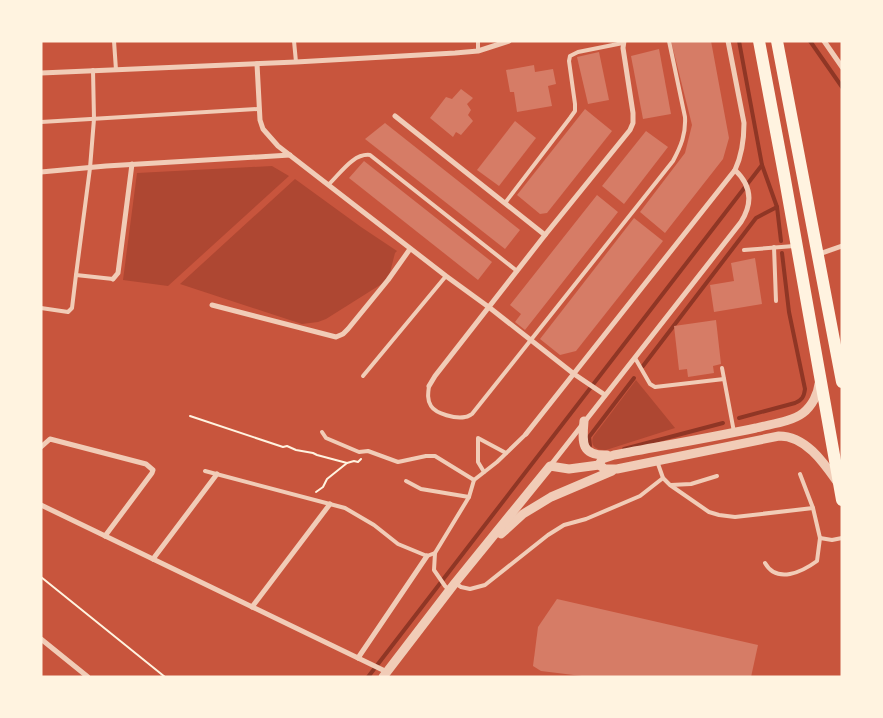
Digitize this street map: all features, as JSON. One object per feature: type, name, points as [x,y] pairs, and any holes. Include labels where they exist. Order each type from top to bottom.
[{"type":"highway","points":[[759,41],[842,500]]},
{"type":"highway","points":[[777,41],[842,382]]},
{"type":"street","points":[[41,73],[257,64],[478,51],[509,41]]},
{"type":"street","points":[[526,434],[734,170],[740,159],[743,147],[744,124],[728,41]]},
{"type":"street","points":[[824,41],[842,67]]},
{"type":"street","points":[[430,386],[435,376],[490,308],[545,234],[630,130],[633,113],[624,42]]},
{"type":"street","points":[[257,64],[258,109],[263,129],[278,146],[574,374],[605,395]]},
{"type":"street","points":[[395,116],[545,234]]},
{"type":"street","points":[[41,172],[132,164],[290,155]]},
{"type":"street","points":[[114,279],[118,273],[132,164]]},
{"type":"street","points":[[41,505],[358,658],[383,672],[450,587],[484,549],[742,222],[748,212],[750,197],[744,181],[734,170]]},
{"type":"street","points":[[818,254],[842,246]]},
{"type":"street","points":[[212,305],[336,337],[348,329],[388,280],[410,249]]},
{"type":"street","points":[[599,465],[602,459],[614,455],[734,433],[780,422],[803,413],[816,398],[820,381]]},
{"type":"street","points":[[584,421],[583,435],[586,449],[590,454],[614,455]]},
{"type":"street","points":[[550,466],[569,469],[599,465],[605,469],[617,469],[779,436],[787,436],[804,445],[815,454],[838,483]]},
{"type":"street","points":[[41,448],[50,439],[146,464],[153,470],[152,474],[105,536]]},
{"type":"street","points":[[484,549],[523,514],[551,497],[617,469]]},
{"type":"street","points":[[153,559],[217,474]]},
{"type":"street","points":[[252,607],[330,504]]},
{"type":"street","points":[[358,658],[427,556]]},
{"type":"street","points":[[41,639],[88,677]]},
{"type":"lane","points":[[114,41],[116,70]]},
{"type":"lane","points":[[294,41],[296,62]]},
{"type":"lane","points":[[478,41],[478,51]]},
{"type":"lane","points":[[430,386],[428,397],[431,407],[454,417],[464,418],[472,414],[667,168],[679,150],[686,128],[669,41]]},
{"type":"lane","points":[[505,203],[552,144],[575,111],[570,56],[578,52],[624,42]]},
{"type":"lane","points":[[41,308],[68,312],[72,308],[90,168],[94,119],[93,70]]},
{"type":"lane","points":[[41,122],[258,109]]},
{"type":"lane","points":[[329,184],[357,156],[370,155],[517,271]]},
{"type":"lane","points":[[744,250],[796,246]]},
{"type":"lane","points":[[774,247],[776,301]]},
{"type":"lane","points":[[76,275],[114,279]]},
{"type":"lane","points":[[363,376],[446,276]]},
{"type":"lane","points":[[635,358],[650,384],[656,387],[724,379]]},
{"type":"lane","points":[[722,368],[734,433]]},
{"type":"lane","points":[[322,432],[326,438],[359,452],[368,451],[398,462],[435,456],[474,480]]},
{"type":"lane","points":[[526,434],[498,462],[474,480],[469,497],[436,553],[434,570],[450,587],[470,589],[485,585],[564,524],[586,519],[640,496],[663,478]]},
{"type":"lane","points":[[484,472],[478,462],[478,438],[506,453]]},
{"type":"lane","points":[[657,461],[663,478],[670,485],[709,512],[735,517],[813,508]]},
{"type":"lane","points":[[205,471],[345,508],[361,516],[398,544],[427,556],[436,553]]},
{"type":"lane","points":[[765,563],[773,572],[784,576],[807,568],[818,561],[820,538],[813,508],[800,474]]},
{"type":"lane","points":[[670,485],[691,484],[717,476]]},
{"type":"lane","points":[[406,481],[421,488],[469,497]]},
{"type":"lane","points":[[820,538],[832,540],[842,538]]},
{"type":"path","points":[[190,416],[283,447],[286,446],[347,463]]},
{"type":"path","points":[[309,499],[323,487],[327,479],[347,463],[358,462],[368,451]]},
{"type":"path","points":[[41,577],[165,677]]},
{"type":"shaded area","points":[[272,166],[289,176],[168,286],[123,280],[137,173]]},
{"type":"shaded area","points":[[295,179],[397,251],[388,280],[326,319],[302,324],[180,284]]},
{"type":"shaded area","points":[[636,380],[675,428],[606,450],[597,449],[592,443],[593,437]]},
{"type":"building","points":[[671,41],[711,41],[729,138],[723,159],[665,233],[640,212],[685,153],[692,125]]},
{"type":"building","points":[[659,49],[671,114],[643,119],[631,56]]},
{"type":"building","points":[[599,52],[609,100],[588,104],[577,57]]},
{"type":"building","points":[[534,65],[535,72],[553,69],[556,84],[548,86],[552,106],[517,112],[514,92],[510,92],[506,70]]},
{"type":"building","points":[[461,89],[473,98],[467,104],[471,110],[468,115],[473,121],[461,135],[456,132],[453,137],[430,118],[446,97],[452,99]]},
{"type":"building","points":[[585,109],[612,131],[547,213],[540,214],[517,195]]},
{"type":"building","points":[[515,121],[536,138],[499,186],[477,170]]},
{"type":"building","points":[[385,123],[520,230],[505,249],[365,139]]},
{"type":"building","points":[[646,131],[668,147],[624,204],[602,186]]},
{"type":"building","points":[[364,161],[492,262],[478,280],[349,178]]},
{"type":"building","points":[[597,195],[618,212],[525,330],[515,322],[521,314],[510,305]]},
{"type":"building","points":[[634,218],[663,241],[576,351],[560,355],[540,339]]},
{"type":"building","points":[[755,258],[762,304],[714,312],[710,285],[734,281],[731,263]]},
{"type":"building","points":[[716,320],[721,364],[713,366],[714,373],[688,377],[687,369],[679,370],[674,326]]},
{"type":"building","points":[[557,599],[758,645],[751,677],[590,677],[541,671],[533,666],[538,627]]},
{"type":"waterway","points":[[739,41],[762,165],[777,207],[781,241]]},
{"type":"waterway","points":[[810,41],[842,87]]},
{"type":"waterway","points":[[368,677],[762,165]]},
{"type":"waterway","points":[[643,366],[756,218],[777,207]]},
{"type":"waterway","points":[[739,418],[795,403],[804,394],[805,389],[789,312],[782,253]]},
{"type":"waterway","points":[[590,446],[589,437],[634,378]]},
{"type":"waterway","points":[[624,449],[723,423]]}]
